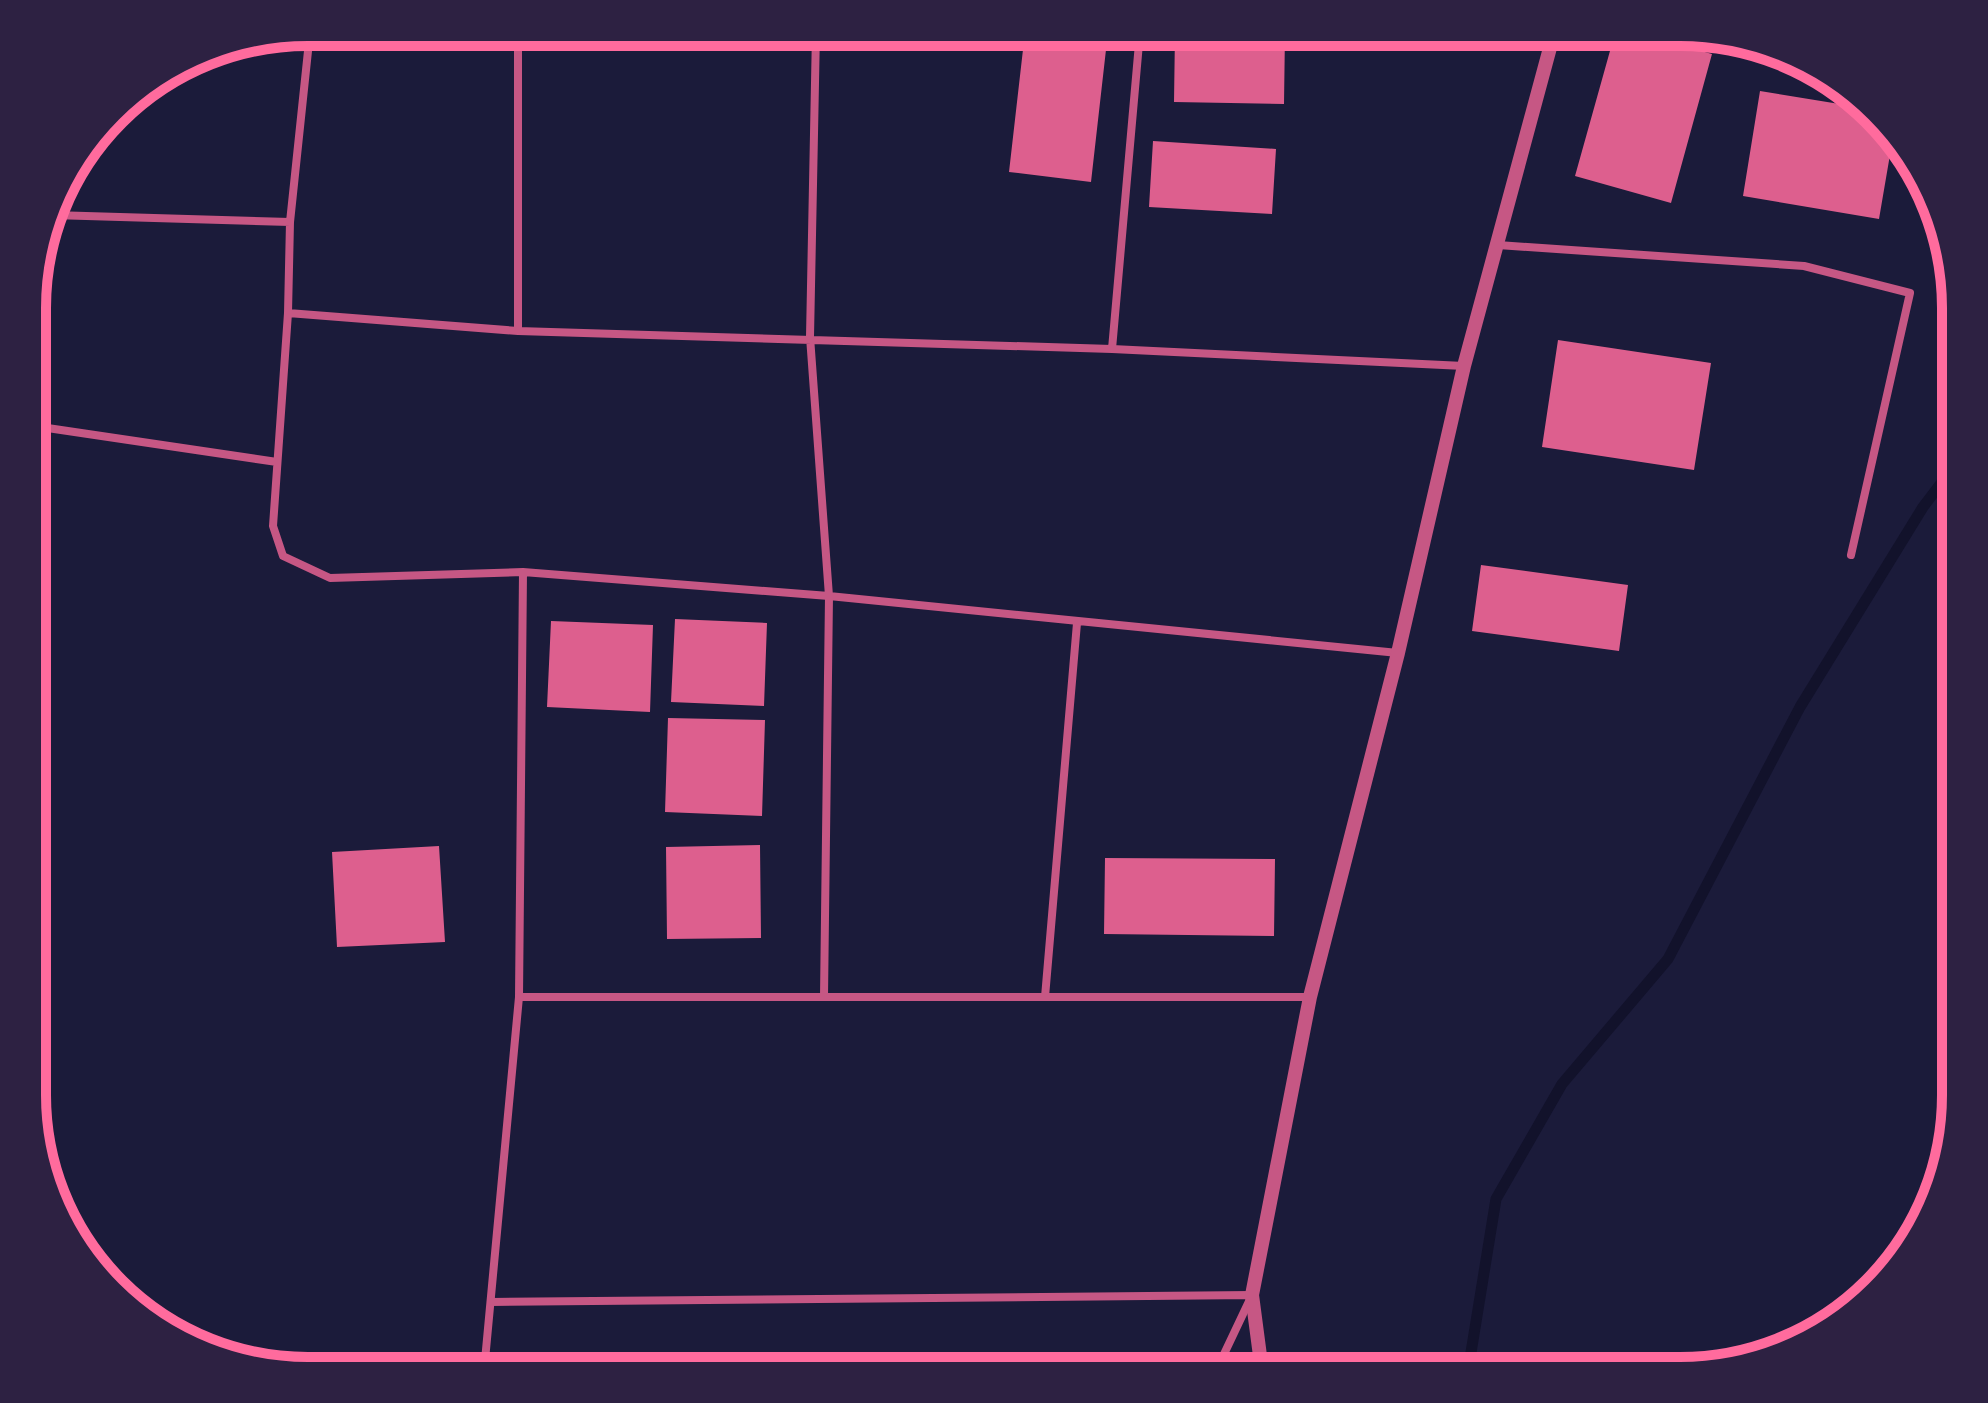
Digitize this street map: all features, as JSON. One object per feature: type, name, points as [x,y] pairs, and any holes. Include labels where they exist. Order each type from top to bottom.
[{"type":"street","points":[[309,46],[290,222],[288,313],[273,526],[283,556],[330,578],[523,572],[829,596],[1398,653]]},
{"type":"street","points":[[518,46],[518,331]]},
{"type":"street","points":[[816,46],[810,337],[829,596],[824,997]]},
{"type":"street","points":[[1112,349],[1139,47]]},
{"type":"street","points":[[1223,1357],[1252,1295],[1310,997],[1398,653],[1464,366],[1550,47]]},
{"type":"street","points":[[63,215],[290,222]]},
{"type":"street","points":[[1498,245],[1804,266],[1910,293],[1851,555]]},
{"type":"street","points":[[288,313],[518,331],[739,339],[810,337],[1464,366]]},
{"type":"street","points":[[46,428],[277,462]]},
{"type":"street","points":[[486,1356],[519,997],[523,572]]},
{"type":"street","points":[[1045,997],[1077,623]]},
{"type":"street","points":[[519,997],[1310,997]]},
{"type":"street","points":[[491,1302],[1252,1295]]},
{"type":"street","points":[[1252,1295],[1260,1357]]},
{"type":"building","points":[[1023,47],[1106,47],[1091,182],[1009,172]]},
{"type":"building","points":[[1175,47],[1285,47],[1284,104],[1174,102]]},
{"type":"building","points":[[1611,47],[1686,47],[1712,54],[1671,203],[1575,176]]},
{"type":"building","points":[[1760,91],[1844,105],[1890,152],[1879,219],[1743,196]]},
{"type":"building","points":[[1153,141],[1276,149],[1272,214],[1149,207]]},
{"type":"building","points":[[1558,340],[1711,363],[1694,470],[1542,447]]},
{"type":"building","points":[[1481,565],[1628,585],[1619,651],[1472,631]]},
{"type":"building","points":[[675,619],[767,623],[764,706],[671,702]]},
{"type":"building","points":[[551,621],[653,625],[650,712],[547,707]]},
{"type":"building","points":[[668,718],[765,720],[762,816],[665,812]]},
{"type":"building","points":[[760,845],[761,938],[667,939],[666,847]]},
{"type":"building","points":[[439,846],[445,942],[337,947],[332,852]]},
{"type":"building","points":[[1105,858],[1275,859],[1274,936],[1104,934]]},
{"type":"waterway","points":[[1470,1357],[1496,1199],[1562,1084],[1668,959],[1800,707],[1923,507],[1941,483]]}]
